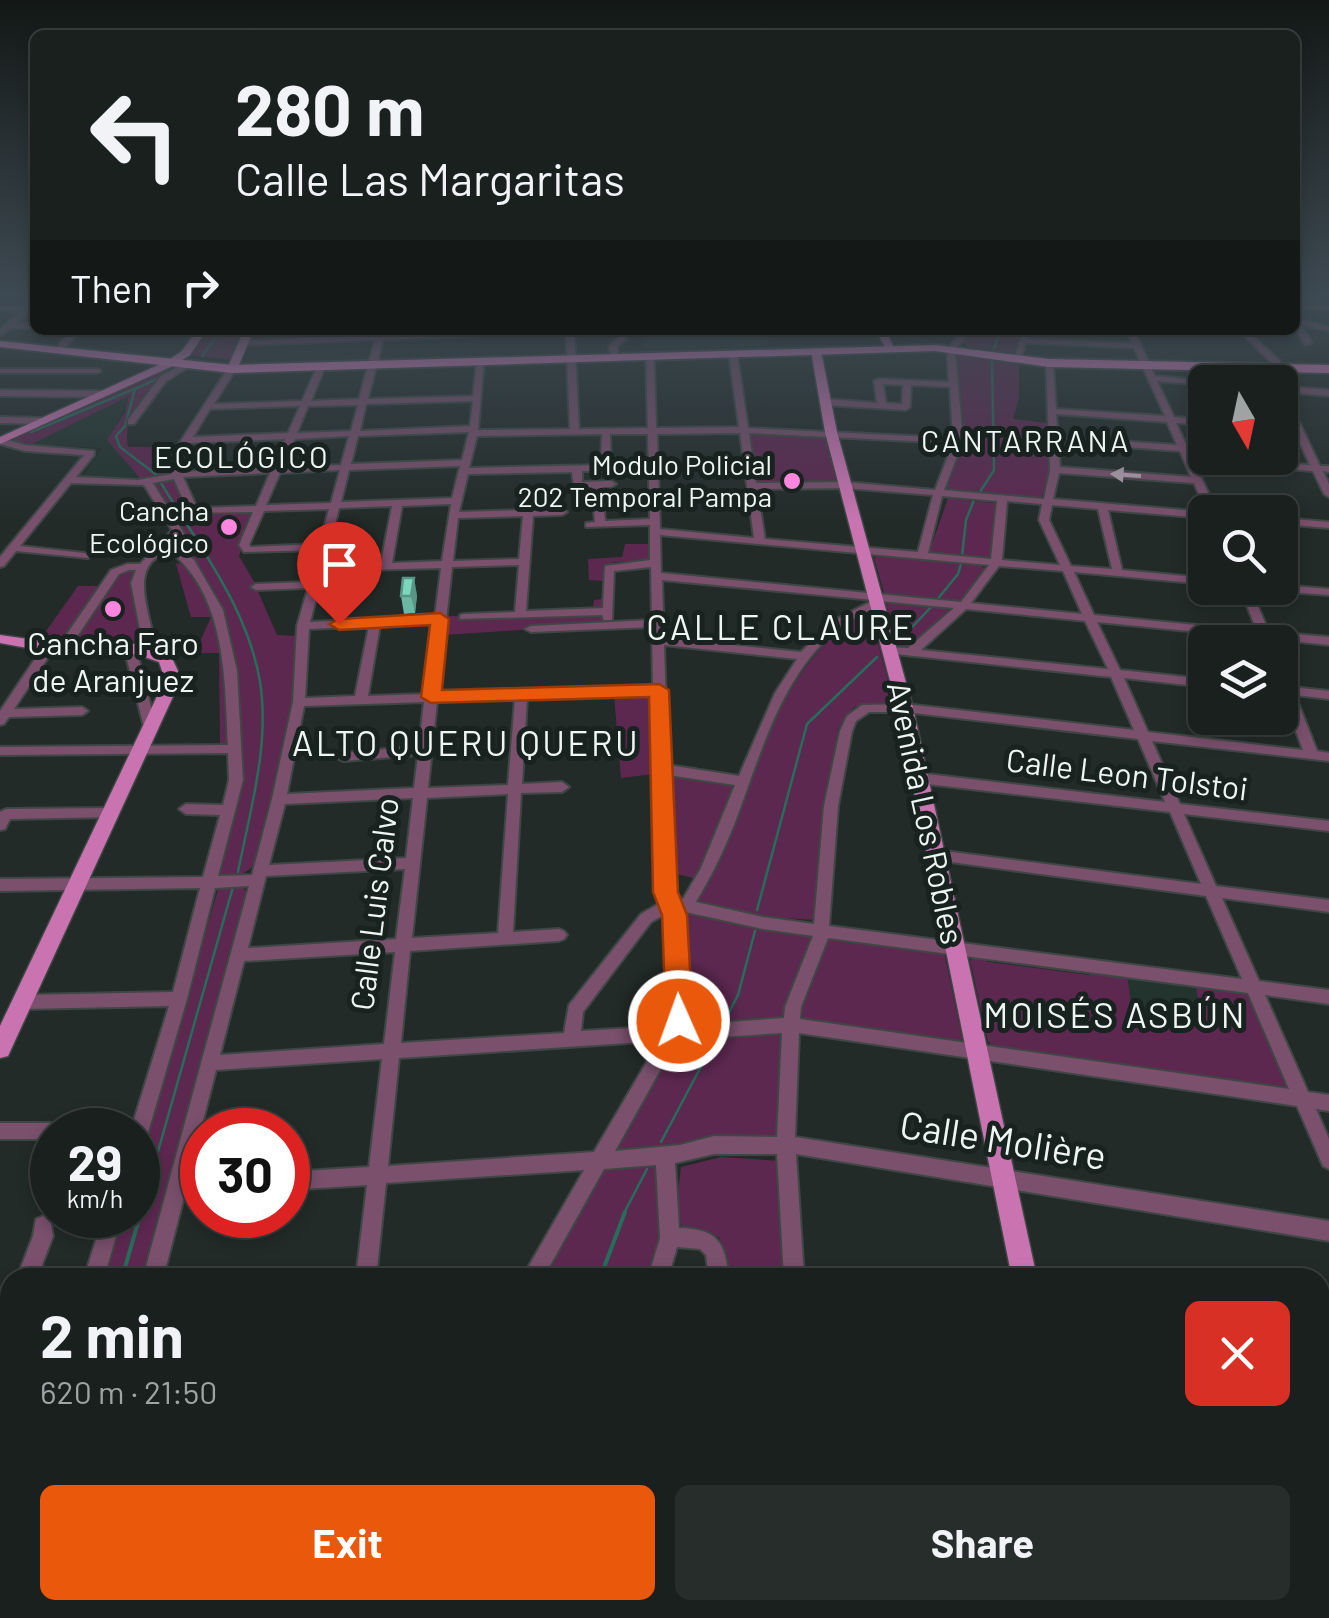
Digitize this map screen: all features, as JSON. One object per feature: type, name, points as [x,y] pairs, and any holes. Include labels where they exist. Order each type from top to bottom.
[{"type":"main road","points":[[146,375],[155,372]]},
{"type":"main road","points":[[0,441],[155,372]]},
{"type":"main road","name":"Avenida Los Robles","points":[[820,372],[831,432],[904,708],[1023,1268]]},
{"type":"main road","points":[[0,639],[56,647],[134,648],[166,660],[170,672],[168,690],[0,1049]]},
{"type":"street","points":[[72,372],[96,372]]},
{"type":"street","points":[[76,394],[96,372]]},
{"type":"street","points":[[131,422],[170,372]]},
{"type":"street","points":[[230,372],[172,462],[193,511],[398,503],[562,512]]},
{"type":"street","points":[[319,372],[275,470],[246,549],[323,547]]},
{"type":"street","points":[[156,1268],[279,799],[299,702],[303,626],[370,372]]},
{"type":"street","name":"Calle Luis Calvo","points":[[367,1268],[440,619],[454,508],[473,431],[480,372]]},
{"type":"street","points":[[572,372],[574,433]]},
{"type":"street","points":[[650,372],[665,892],[680,904],[763,923],[1329,997]]},
{"type":"street","points":[[735,372],[760,536]]},
{"type":"street","points":[[922,557],[938,494],[958,441],[953,372]]},
{"type":"street","points":[[1050,372],[1055,470],[1044,520],[1144,736],[1329,1160]]},
{"type":"street","points":[[1149,372],[1201,495]]},
{"type":"street","points":[[1161,372],[1188,379]]},
{"type":"street","points":[[882,405],[878,380],[953,386]]},
{"type":"street","points":[[825,402],[906,406],[907,383]]},
{"type":"street","points":[[1298,389],[1329,393]]},
{"type":"street","points":[[0,393],[103,394]]},
{"type":"street","points":[[206,407],[478,398]]},
{"type":"street","points":[[1052,411],[1188,421]]},
{"type":"street","points":[[0,420],[44,421]]},
{"type":"street","points":[[186,440],[354,433],[742,430],[958,441]]},
{"type":"street","points":[[1298,430],[1329,494]]},
{"type":"street","points":[[69,480],[148,482],[178,476],[344,468],[606,468],[606,432]]},
{"type":"street","points":[[1053,439],[1329,469]]},
{"type":"street","points":[[0,441],[25,448],[83,450],[90,454],[0,564]]},
{"type":"street","points":[[577,469],[577,485],[610,484]]},
{"type":"street","points":[[1055,470],[1196,480]]},
{"type":"street","points":[[146,1108],[179,999],[236,780],[226,644],[216,608],[184,555],[178,530],[148,482]]},
{"type":"street","points":[[597,485],[595,525],[656,526],[922,557],[1188,580]]},
{"type":"street","points":[[751,486],[846,486],[1188,513]]},
{"type":"street","points":[[911,652],[960,608],[996,563],[1002,499]]},
{"type":"street","points":[[386,566],[398,503]]},
{"type":"street","points":[[1102,507],[1118,574]]},
{"type":"street","points":[[520,614],[528,513]]},
{"type":"street","points":[[1298,522],[1329,525]]},
{"type":"street","points":[[150,727],[134,648],[147,635],[136,583],[143,567],[178,530]]},
{"type":"street","points":[[13,548],[84,556]]},
{"type":"street","points":[[158,551],[173,548],[184,555]]},
{"type":"street","points":[[318,568],[524,562]]},
{"type":"street","points":[[3,717],[115,572],[127,566],[143,567]]},
{"type":"street","points":[[608,617],[608,568],[657,570],[876,600],[1188,629]]},
{"type":"street","points":[[256,588],[313,585]]},
{"type":"street","points":[[1298,590],[1329,592]]},
{"type":"street","points":[[572,1040],[575,1010],[646,918],[680,904],[705,876],[771,713],[805,656],[850,616],[876,600]]},
{"type":"street","points":[[464,617],[520,614],[658,622]]},
{"type":"street","points":[[531,629],[608,617]]},
{"type":"street","points":[[303,626],[440,619]]},
{"type":"street","points":[[361,700],[375,622]]},
{"type":"street","points":[[658,640],[805,656]]},
{"type":"street","points":[[1298,640],[1329,641]]},
{"type":"street","points":[[890,650],[1188,681]]},
{"type":"street","points":[[299,702],[659,690]]},
{"type":"street","points":[[1298,692],[1329,695]]},
{"type":"street","points":[[505,938],[521,694]]},
{"type":"street","points":[[793,1268],[786,1146],[791,1024],[793,1006],[822,928],[831,806],[851,719],[866,708],[904,708],[1329,757]]},
{"type":"street","points":[[3,717],[82,711]]},
{"type":"street","points":[[1298,723],[1312,755]]},
{"type":"street","points":[[0,752],[232,749]]},
{"type":"street","points":[[343,757],[425,750]]},
{"type":"street","points":[[661,770],[741,782]]},
{"type":"street","name":"Calle Leon Tolstoi","points":[[918,778],[1329,826]]},
{"type":"street","points":[[279,799],[562,786]]},
{"type":"street","points":[[186,810],[229,810]]},
{"type":"street","points":[[0,824],[6,814],[108,814]]},
{"type":"street","points":[[936,855],[1329,906]]},
{"type":"street","points":[[0,885],[211,882],[412,863]]},
{"type":"street","points":[[538,1268],[674,1034],[679,1021],[680,904]]},
{"type":"street","points":[[239,955],[559,934]]},
{"type":"street","points":[[23,1002],[179,999]]},
{"type":"street","points":[[210,1063],[791,1024],[1329,1103]]},
{"type":"street","points":[[0,1131],[30,1131]]},
{"type":"street","name":"Calle Molière","points":[[310,1180],[597,1161],[714,1146],[786,1146],[1002,1175],[1329,1231]]},
{"type":"street","points":[[661,1268],[670,1238],[664,1155]]},
{"type":"street","points":[[176,1189],[180,1189]]},
{"type":"street","points":[[670,1238],[696,1237],[711,1242],[718,1253],[719,1268]]},
{"type":"street","points":[[31,1268],[42,1238]]},
{"type":"street","points":[[97,1268],[106,1238]]},
{"type":"shaded area","points":[[174,372],[159,380],[128,419],[128,447],[177,447],[168,461],[170,475],[136,481],[139,477],[107,440],[125,412],[129,396],[28,446],[13,443],[13,437],[154,374]]},
{"type":"shaded area","points":[[957,372],[1019,372],[1019,398],[1013,419],[1047,423],[1051,468],[1041,499],[949,491],[946,487],[963,441]]},
{"type":"shaded area","points":[[123,396],[131,398],[108,440],[140,478],[83,476],[102,448],[30,444]]},
{"type":"shaded area","points":[[749,432],[827,436],[839,481],[758,483]]},
{"type":"shaded area","points":[[175,479],[188,511],[255,511],[239,556],[277,635],[296,636],[295,652],[299,655],[295,703],[257,864],[242,874],[209,877],[236,804],[220,609],[185,549],[175,519],[154,483]]},
{"type":"shaded area","points":[[948,498],[1001,504],[989,559],[929,553]]},
{"type":"shaded area","points":[[625,544],[651,544],[651,560],[605,566],[605,607],[593,609],[594,600],[602,599],[603,581],[589,580],[588,559],[622,557]]},
{"type":"shaded area","points":[[874,558],[980,565],[985,569],[962,602],[885,596]]},
{"type":"shaded area","points":[[186,562],[213,607],[227,671],[228,746],[220,746],[219,653],[195,653],[211,617],[191,617],[176,564]]},
{"type":"shaded area","points":[[125,569],[140,569],[144,632],[140,641],[71,644],[118,574]]},
{"type":"shaded area","points":[[78,586],[101,586],[64,641],[39,641]]},
{"type":"shaded area","points":[[886,604],[949,611],[906,651],[900,650]]},
{"type":"shaded area","points":[[868,606],[894,703],[854,707],[838,729],[817,920],[750,916],[696,902],[710,877],[766,737],[797,679],[840,628]]},
{"type":"shaded area","points":[[601,614],[600,625],[443,635],[445,616]]},
{"type":"shaded area","points":[[614,695],[652,696],[654,774],[621,778]]},
{"type":"shaded area","points":[[673,775],[733,786],[700,873],[693,878],[672,873],[669,780]]},
{"type":"shaded area","points":[[242,885],[248,895],[192,1108],[180,1108],[180,1152],[160,1228],[160,1108],[154,1108],[219,886]]},
{"type":"shaded area","points":[[685,911],[808,931],[815,937],[787,1005],[780,1135],[617,1151],[686,1026],[681,915]]},
{"type":"shaded area","points":[[828,938],[944,952],[963,1042],[960,1045],[803,1021],[801,1003]]},
{"type":"shaded area","points":[[977,954],[988,962],[1089,975],[1094,970],[1127,974],[1133,1018],[1204,1028],[1195,983],[1244,990],[1288,1084],[1286,1089],[992,1046],[970,960]]},
{"type":"shaded area","points":[[1127,977],[1196,986],[1205,1028],[1133,1018]]},
{"type":"shaded area","points":[[721,1157],[781,1161],[786,1268],[727,1268],[719,1237],[683,1229],[676,1209],[681,1167]]},
{"type":"shaded area","points":[[657,1164],[661,1251],[651,1268],[550,1268],[602,1171],[609,1166]]},
{"type":"shaded area","points":[[116,1238],[157,1238],[149,1268],[108,1268]]},
{"type":"building","points":[[403,578],[414,578],[411,596],[401,596]]},
{"type":"waterway","points":[[980,492],[994,470],[992,372]]},
{"type":"waterway","points":[[158,476],[120,447],[116,436],[125,426],[135,389],[161,377]]},
{"type":"waterway","points":[[31,432],[139,387]]},
{"type":"waterway","points":[[161,483],[233,603],[245,628],[260,682],[261,753],[238,872]]},
{"type":"waterway","points":[[962,556],[966,520],[974,500]]},
{"type":"waterway","points":[[936,601],[958,574],[961,564]]},
{"type":"waterway","points":[[900,640],[931,607]]},
{"type":"waterway","points":[[757,910],[807,724],[877,657]]},
{"type":"waterway","points":[[160,1144],[233,887]]},
{"type":"waterway","points":[[726,1018],[738,995],[755,931]]},
{"type":"waterway","points":[[661,1142],[713,1044]]},
{"type":"waterway","points":[[623,1215],[647,1169]]},
{"type":"waterway","points":[[604,1268],[625,1212]]},
{"type":"waterway","points":[[125,1268],[134,1238]]},
{"type":"place","name":"Modulo Policial 202 Temporal Pampa","points":[[792,481]]},
{"type":"place","name":"Cancha Ecológico","points":[[229,527]]},
{"type":"place","name":"Cancha Faro de Aranjuez","points":[[113,609]]},
{"type":"district","name":"CANTARRANA","points":[[1026,442]]},
{"type":"district","name":"ECOLÓGICO","points":[[242,458]]},
{"type":"district","name":"CALLE CLAURE","points":[[781,628]]},
{"type":"district","name":"ALTO QUERU QUERU","points":[[466,744]]},
{"type":"district","name":"MOISÉS ASBÚN","points":[[1115,1016]]},
{"type":"route","points":[[339,624],[440,619],[431,697],[659,690],[665,892],[675,915],[679,1021]]}]
